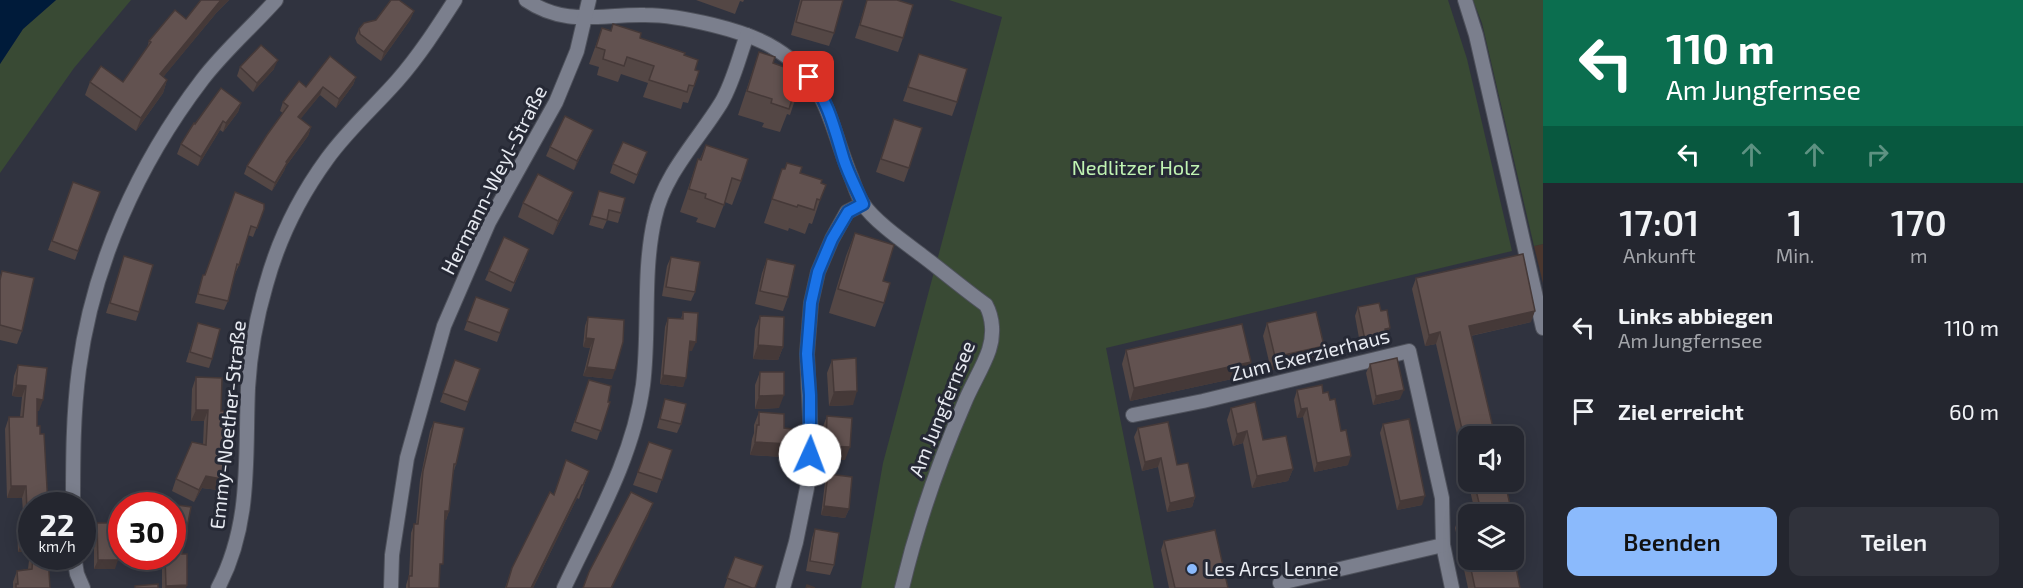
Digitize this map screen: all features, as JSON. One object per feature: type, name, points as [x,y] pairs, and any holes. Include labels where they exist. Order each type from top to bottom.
[{"type":"street","points":[[73,492],[75,419],[84,340],[94,293],[118,224],[138,180],[167,129],[203,79],[276,0]]},
{"type":"street","name":"Emmy-Noether-Straße","points":[[218,588],[234,552],[243,504],[248,460],[248,388],[253,339],[266,284],[282,238],[303,197],[327,159],[363,116],[397,81],[435,32],[455,0]]},
{"type":"street","name":"Am Jungfernsee","points":[[526,0],[552,14],[584,18],[674,16],[747,35],[774,47],[798,63],[820,91],[835,126],[845,163],[863,204],[895,236],[986,305],[991,315],[990,348],[964,402],[937,471],[917,530],[902,588]]},
{"type":"street","name":"Hermann-Weyl-Straße","points":[[391,588],[392,555],[407,458],[444,326],[489,222],[556,102],[578,51],[589,0]]},
{"type":"street","points":[[1465,0],[1476,35],[1543,328]]},
{"type":"street","points":[[564,588],[623,462],[632,431],[642,388],[647,347],[648,282],[655,215],[676,169],[723,100],[747,35]]},
{"type":"street","points":[[783,588],[796,542],[807,488],[811,438],[807,354],[811,303],[818,272],[832,239],[848,212],[863,204]]},
{"type":"street","name":"Zum Exerzierhaus","points":[[1133,415],[1203,401],[1409,351],[1442,498],[1443,545],[1452,588]]},
{"type":"street","points":[[1280,583],[1443,545]]},
{"type":"street","points":[[76,570],[83,588]]},
{"type":"shaded area","points":[[1543,244],[1543,283],[1534,246]]},
{"type":"green space","points":[[56,0],[131,0],[74,68],[0,173],[0,64],[23,29]]},
{"type":"green space","name":"Nedlitzer Holz","points":[[949,0],[1448,0],[1467,59],[1512,251],[1106,348],[1154,588],[861,588],[883,463],[1002,17]]},
{"type":"green space","points":[[1473,0],[1543,0],[1543,244],[1534,246],[1482,23]]},
{"type":"water","points":[[0,0],[56,0],[23,29],[0,64]]},
{"type":"building","points":[[201,0],[221,0],[160,74],[167,80],[141,118],[90,82],[101,66],[123,82],[151,42],[149,41],[175,10],[186,19]]},
{"type":"building","points":[[391,0],[399,0],[414,11],[384,52],[360,34],[359,29],[364,23],[376,20]]},
{"type":"building","points":[[802,0],[843,0],[834,33],[796,22]]},
{"type":"building","points":[[867,0],[897,0],[913,5],[903,38],[860,25]]},
{"type":"building","points":[[613,24],[641,33],[640,38],[685,53],[684,55],[698,60],[695,70],[699,71],[694,86],[689,85],[687,92],[649,80],[654,66],[627,57],[624,66],[603,59],[605,50],[596,47],[602,28],[611,31]]},
{"type":"building","points":[[261,45],[278,60],[257,83],[240,67]]},
{"type":"building","points":[[759,52],[775,57],[773,63],[803,77],[798,91],[795,90],[789,109],[771,103],[772,99],[747,91]]},
{"type":"building","points":[[919,54],[967,69],[957,102],[908,87]]},
{"type":"building","points":[[330,56],[356,77],[339,99],[323,87],[298,117],[311,127],[286,162],[275,183],[247,166],[288,106],[283,102],[299,81],[306,87]]},
{"type":"building","points":[[221,88],[241,103],[226,123],[223,121],[201,157],[181,144]]},
{"type":"building","points":[[565,116],[593,130],[577,161],[550,147]]},
{"type":"building","points":[[894,119],[922,128],[909,168],[881,159]]},
{"type":"building","points":[[623,142],[647,152],[637,175],[613,164]]},
{"type":"building","points":[[706,145],[748,159],[741,181],[732,178],[724,205],[705,198],[706,194],[689,189],[698,159],[701,160]]},
{"type":"building","points":[[787,163],[802,167],[800,173],[822,180],[821,183],[826,185],[820,200],[817,199],[814,210],[772,199],[782,169],[785,169]]},
{"type":"building","points":[[538,174],[573,192],[558,221],[523,203]]},
{"type":"building","points":[[73,182],[100,192],[78,251],[52,241]]},
{"type":"building","points":[[599,191],[625,198],[621,213],[609,210],[607,220],[592,216]]},
{"type":"building","points":[[235,192],[264,204],[264,209],[257,228],[251,226],[239,265],[237,264],[228,301],[198,294]]},
{"type":"building","points":[[855,233],[894,245],[883,281],[890,283],[884,303],[838,289]]},
{"type":"building","points":[[504,237],[529,249],[514,283],[489,271]]},
{"type":"building","points":[[1523,254],[1535,311],[1469,326],[1493,426],[1461,426],[1440,332],[1429,335],[1416,278]]},
{"type":"building","points":[[124,256],[153,265],[139,312],[110,303]]},
{"type":"building","points":[[671,257],[700,262],[695,292],[666,287]]},
{"type":"building","points":[[767,259],[795,265],[788,297],[760,291]]},
{"type":"building","points":[[2,271],[34,278],[22,331],[0,325]]},
{"type":"building","points":[[476,297],[509,309],[500,333],[467,321]]},
{"type":"building","points":[[1379,303],[1381,311],[1387,310],[1390,328],[1385,329],[1386,335],[1365,340],[1358,307]]},
{"type":"building","points":[[683,312],[698,313],[696,342],[690,341],[686,378],[663,375],[668,318],[683,319]]},
{"type":"building","points":[[1316,312],[1324,346],[1275,357],[1267,323]]},
{"type":"building","points":[[760,316],[784,317],[783,347],[758,345]]},
{"type":"building","points":[[588,317],[624,320],[623,342],[615,370],[587,367],[594,339],[586,338]]},
{"type":"building","points":[[198,323],[220,329],[212,359],[190,352]]},
{"type":"building","points":[[1242,324],[1251,362],[1134,388],[1126,350]]},
{"type":"building","points":[[856,358],[857,391],[834,392],[832,360]]},
{"type":"building","points":[[1397,358],[1404,390],[1376,396],[1370,364]]},
{"type":"building","points":[[455,360],[480,369],[468,402],[443,393]]},
{"type":"building","points":[[18,365],[47,368],[43,400],[37,399],[37,426],[40,426],[40,434],[44,434],[47,492],[26,492],[26,486],[11,486],[9,417],[23,417],[26,386],[16,385]]},
{"type":"building","points":[[760,372],[784,372],[784,395],[759,396]]},
{"type":"building","points":[[196,377],[222,378],[221,411],[227,411],[226,449],[228,449],[222,479],[206,476],[199,490],[176,479],[192,442],[206,445],[208,410],[196,410]]},
{"type":"building","points":[[589,380],[611,386],[608,402],[610,402],[601,431],[575,422]]},
{"type":"building","points":[[1322,385],[1323,393],[1328,392],[1330,400],[1335,399],[1341,431],[1346,430],[1351,456],[1317,463],[1307,408],[1301,409],[1297,390]]},
{"type":"building","points":[[665,399],[686,404],[681,424],[660,419]]},
{"type":"building","points":[[1255,402],[1263,440],[1286,436],[1293,469],[1257,476],[1247,431],[1237,434],[1231,408]]},
{"type":"building","points":[[759,412],[784,414],[784,428],[792,429],[790,444],[755,442]]},
{"type":"building","points":[[827,416],[852,418],[850,447],[826,446]]},
{"type":"building","points":[[1409,419],[1425,496],[1400,501],[1383,424]]},
{"type":"building","points":[[434,422],[464,428],[456,464],[454,464],[449,511],[445,511],[443,564],[440,564],[439,588],[409,588],[409,576],[412,576],[414,524],[418,524],[423,471]]},
{"type":"building","points":[[1168,422],[1177,465],[1188,463],[1195,497],[1170,503],[1161,458],[1145,462],[1138,428]]},
{"type":"building","points":[[649,442],[672,450],[662,480],[638,472]]},
{"type":"building","points":[[566,460],[589,471],[583,485],[531,588],[506,588],[512,568],[550,492],[554,495]]},
{"type":"building","points":[[828,474],[852,477],[849,509],[824,506]]},
{"type":"building","points":[[631,492],[653,503],[611,588],[583,588],[589,572]]},
{"type":"building","points":[[1476,492],[1507,492],[1510,504],[1479,504]]},
{"type":"building","points":[[186,506],[191,507],[186,533]]},
{"type":"building","points":[[97,523],[108,523],[108,560],[98,560]]},
{"type":"building","points":[[815,529],[839,533],[834,565],[810,561]]},
{"type":"building","name":"Les Arcs Lenne","points":[[1215,530],[1228,588],[1175,588],[1164,541]]},
{"type":"building","points":[[187,554],[187,585],[166,586],[165,570],[186,570]]},
{"type":"building","points":[[735,557],[763,566],[755,588],[727,578]]},
{"type":"building","points":[[49,570],[50,588],[16,588],[17,571]]},
{"type":"building","points":[[1471,570],[1517,570],[1520,588],[1475,588]]},
{"type":"building","points":[[158,584],[158,588],[135,588],[135,586]]},
{"type":"place","name":"Les Arcs Lenne","points":[[1192,569]]},
{"type":"route","points":[[809,77],[820,91],[835,126],[845,163],[863,204],[848,212],[832,239],[818,272],[811,303],[807,354],[810,455]]}]
